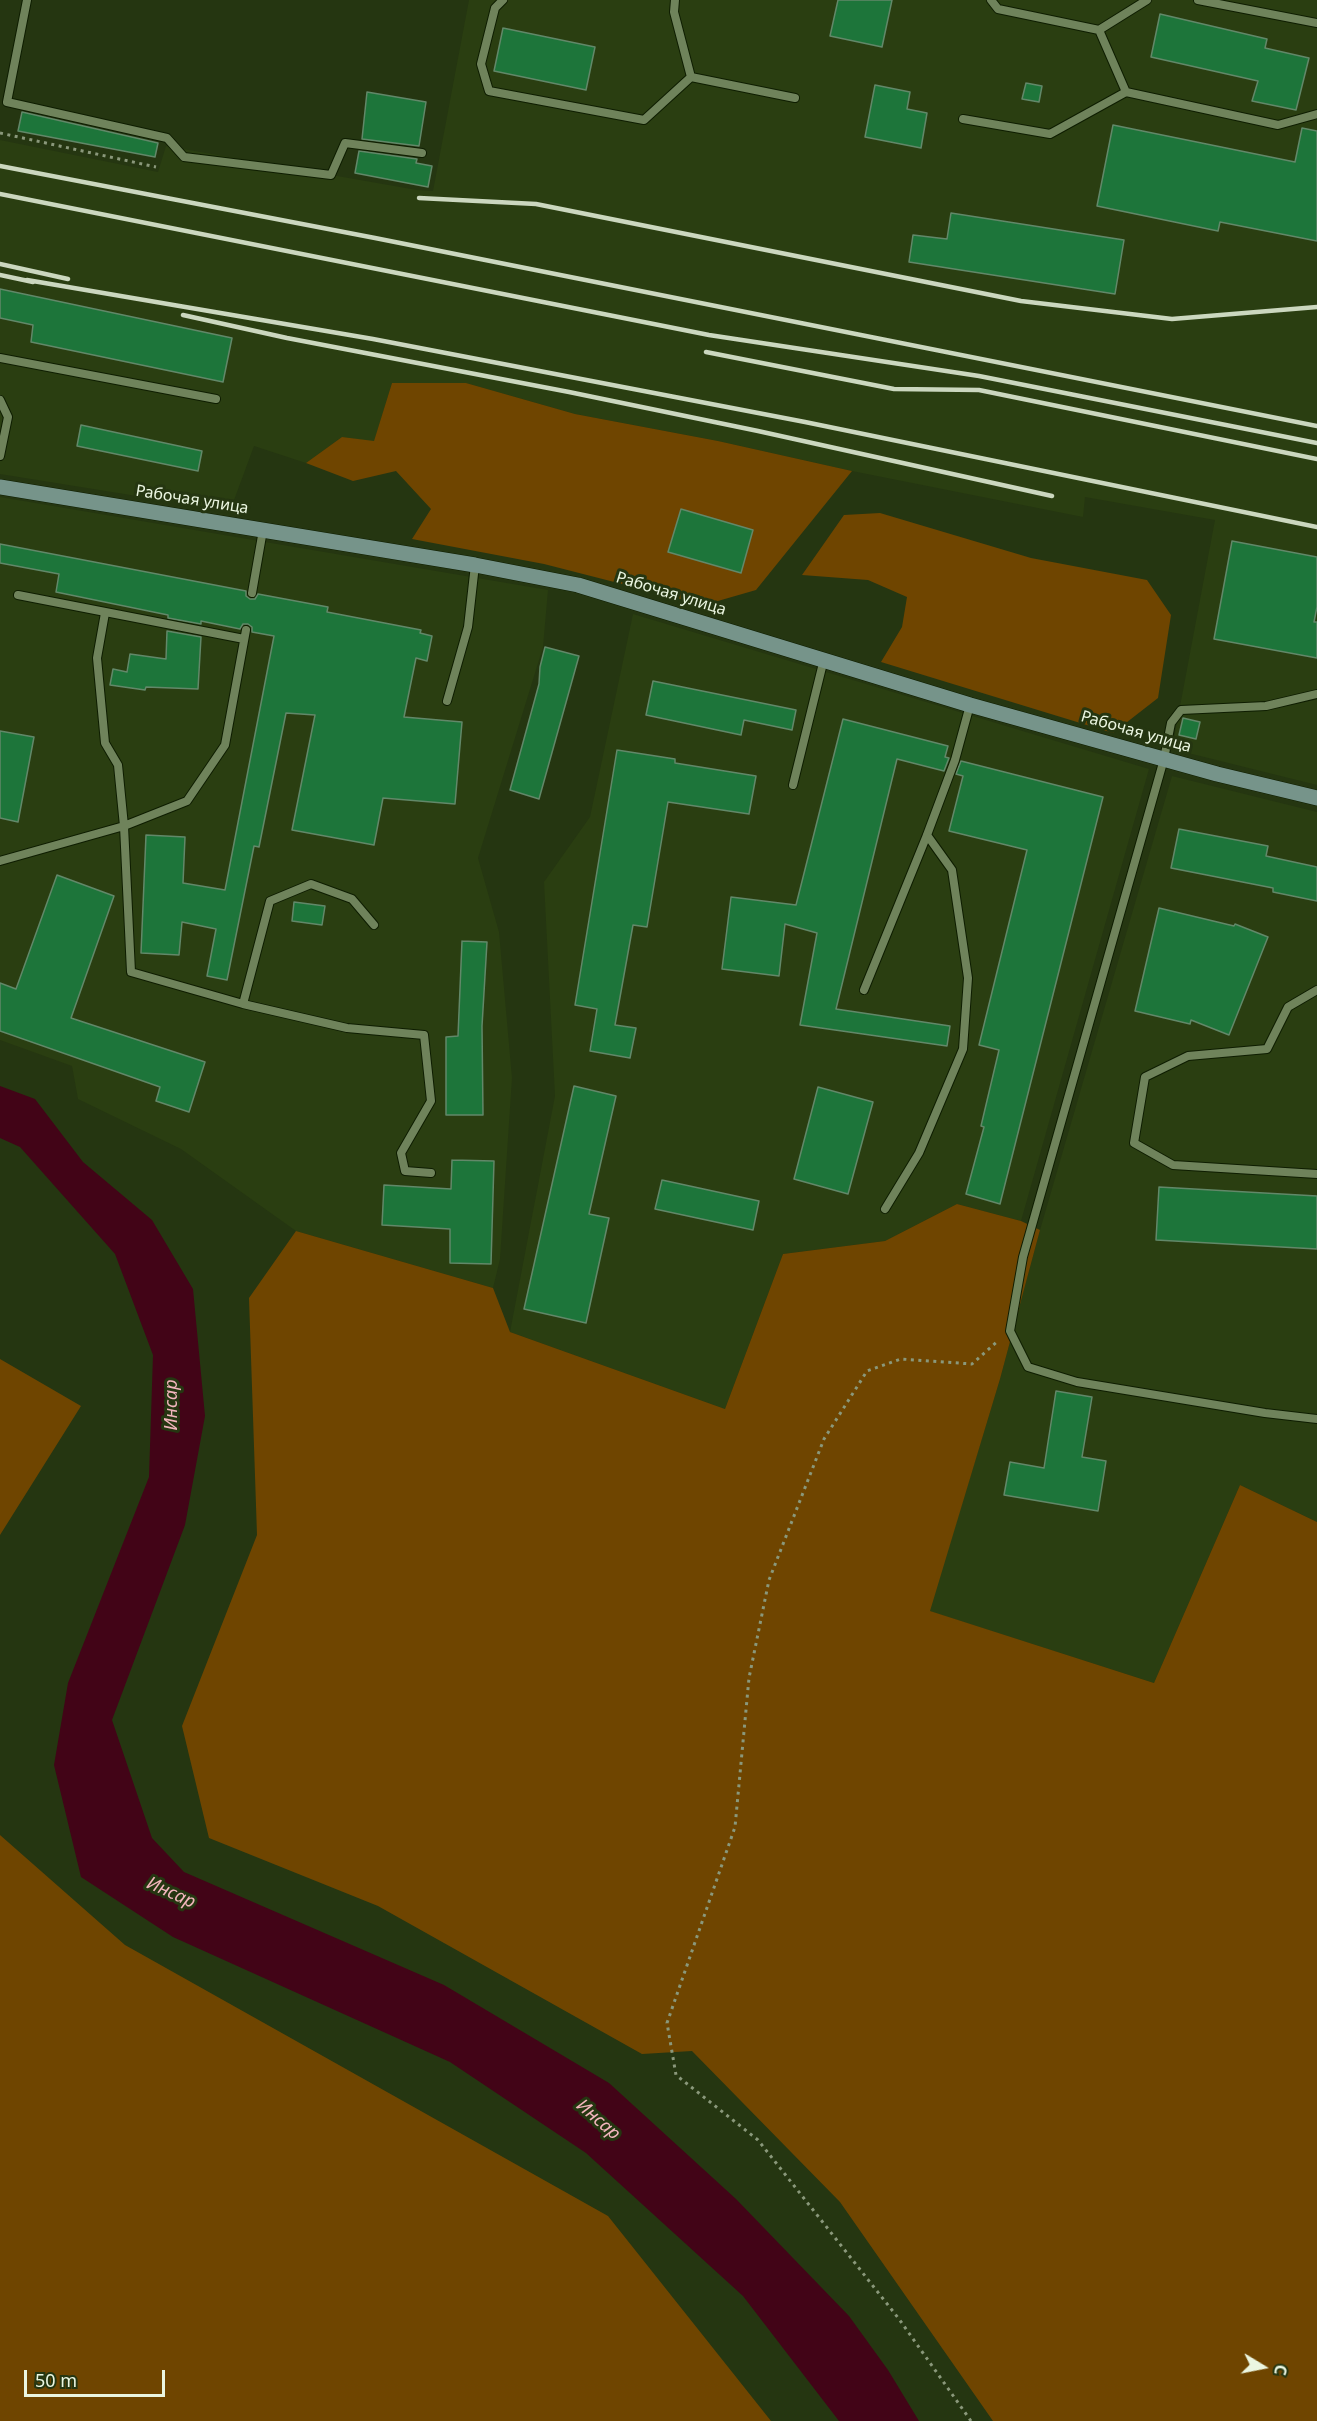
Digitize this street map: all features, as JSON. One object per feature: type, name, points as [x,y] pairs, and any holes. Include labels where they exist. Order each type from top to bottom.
[{"type":"street","name":"Рабочая улица","points":[[0,487],[476,565],[578,585],[824,658],[970,705],[1164,759],[1317,798]]},
{"type":"lane","points":[[27,0],[7,102],[167,138],[184,157],[320,174],[331,175],[345,143],[422,153]]},
{"type":"lane","points":[[503,0],[495,8],[481,64],[489,91],[644,120],[691,77]]},
{"type":"lane","points":[[675,0],[674,12],[691,77]]},
{"type":"lane","points":[[991,0],[998,9],[1098,30],[1147,0]]},
{"type":"lane","points":[[1198,0],[1317,23]]},
{"type":"lane","points":[[1098,30],[1126,92]]},
{"type":"lane","points":[[691,77],[795,98]]},
{"type":"lane","points":[[963,119],[1050,134],[1126,92],[1278,125],[1317,114]]},
{"type":"lane","points":[[0,358],[216,399]]},
{"type":"lane","points":[[0,400],[8,417],[0,456]]},
{"type":"lane","points":[[252,592],[263,530]]},
{"type":"lane","points":[[447,700],[468,627],[476,565]]},
{"type":"lane","points":[[0,861],[124,826],[187,801],[225,745],[245,635],[105,613],[18,595]]},
{"type":"lane","points":[[105,613],[97,658],[105,743],[118,765],[124,826],[131,972],[243,1004],[347,1028],[424,1035],[431,1101],[400,1153],[405,1171],[431,1173]]},
{"type":"lane","points":[[793,785],[824,658]]},
{"type":"lane","points":[[1317,694],[1266,706],[1181,710],[1171,723],[1164,759],[1023,1257],[1010,1331],[1028,1367],[1077,1382],[1265,1413],[1317,1419]]},
{"type":"lane","points":[[864,990],[955,760],[970,705]]},
{"type":"lane","points":[[885,1209],[919,1153],[963,1049],[968,978],[952,870],[927,835]]},
{"type":"lane","points":[[243,1004],[270,901],[311,884],[352,899],[374,925]]},
{"type":"lane","points":[[1317,990],[1288,1007],[1267,1049],[1188,1056],[1146,1077],[1134,1143],[1173,1165],[1317,1174]]},
{"type":"path","points":[[0,133],[156,167]]},
{"type":"path","points":[[971,2421],[899,2319],[758,2140],[676,2075],[667,2023],[735,1827],[749,1678],[769,1580],[824,1439],[867,1371],[901,1359],[972,1364],[1010,1331]]},
{"type":"shaded area","points":[[469,0],[1317,0],[1317,785],[1172,749],[1215,520],[1085,497],[1083,517],[852,471],[718,441],[575,414],[466,383],[392,383],[374,442],[342,437],[306,463],[254,446],[230,511],[0,474],[0,140],[158,172],[166,146],[433,191]]},
{"type":"shaded area","points":[[392,383],[466,383],[575,414],[718,441],[852,471],[756,590],[704,605],[544,564],[412,539],[431,509],[396,471],[353,481],[306,463],[342,437],[374,441]]},
{"type":"shaded area","points":[[0,497],[548,590],[543,647],[478,858],[499,932],[512,1078],[500,1259],[493,1288],[296,1231],[181,1149],[78,1099],[72,1066],[0,1040]]},
{"type":"shaded area","points":[[880,513],[1031,558],[1147,580],[1171,615],[1158,698],[1113,733],[881,662],[902,627],[907,597],[868,580],[802,575],[844,515]]},
{"type":"shaded area","points":[[633,614],[1149,769],[1021,1221],[957,1204],[885,1241],[783,1254],[725,1409],[510,1332],[555,1096],[544,882],[590,817]]},
{"type":"shaded area","points":[[1172,776],[1317,812],[1317,1522],[1240,1485],[1154,1683],[929,1611],[1000,1379],[1040,1230]]},
{"type":"shaded area","points":[[957,1204],[1021,1221],[1040,1230],[1000,1379],[930,1611],[1154,1683],[1240,1485],[1317,1522],[1317,2421],[993,2421],[840,2202],[692,2051],[642,2054],[378,1906],[209,1838],[182,1726],[257,1535],[249,1298],[296,1231],[493,1288],[510,1332],[725,1409],[783,1254],[885,1241]]},
{"type":"shaded area","points":[[0,1359],[81,1406],[0,1535]]},
{"type":"shaded area","points":[[0,1835],[125,1945],[608,2216],[771,2421],[0,2421]]},
{"type":"water","name":"Инсар","points":[[0,1086],[35,1099],[83,1162],[152,1220],[193,1289],[205,1416],[185,1525],[112,1720],[152,1838],[184,1872],[444,1985],[609,2083],[736,2199],[849,2316],[888,2370],[919,2421],[839,2421],[743,2296],[586,2153],[450,2062],[173,1937],[81,1877],[54,1765],[68,1683],[149,1477],[153,1355],[115,1254],[20,1147],[0,1138]]},
{"type":"building","points":[[838,0],[892,0],[882,47],[830,36]]},
{"type":"building","points":[[1160,14],[1267,39],[1265,48],[1309,58],[1296,110],[1252,101],[1258,81],[1151,57]]},
{"type":"building","points":[[503,28],[595,47],[586,90],[494,71]]},
{"type":"building","points":[[1026,83],[1042,86],[1039,102],[1022,99]]},
{"type":"building","points":[[875,85],[910,92],[907,109],[927,113],[921,148],[865,137]]},
{"type":"building","points":[[367,92],[426,102],[419,146],[362,139]]},
{"type":"building","points":[[22,112],[158,143],[155,157],[18,131]]},
{"type":"building","points":[[1113,125],[1295,162],[1302,128],[1317,131],[1317,241],[1220,222],[1218,231],[1097,206]]},
{"type":"building","points":[[359,151],[417,159],[416,163],[432,166],[428,187],[355,173]]},
{"type":"building","points":[[951,213],[1124,240],[1115,294],[909,262],[913,235],[947,239]]},
{"type":"building","points":[[0,289],[232,338],[223,382],[31,342],[33,325],[0,318]]},
{"type":"building","points":[[81,425],[202,451],[198,471],[77,446]]},
{"type":"building","points":[[681,509],[753,530],[741,573],[668,552]]},
{"type":"building","points":[[1232,541],[1317,557],[1317,607],[1314,622],[1317,622],[1317,658],[1214,639]]},
{"type":"building","points":[[0,544],[246,591],[246,596],[250,599],[255,599],[258,594],[328,607],[327,612],[421,630],[420,633],[432,636],[427,661],[416,658],[404,717],[462,722],[455,804],[383,798],[374,845],[292,830],[315,715],[286,713],[259,847],[254,846],[227,980],[207,976],[216,929],[182,922],[179,955],[141,953],[146,835],[185,837],[183,883],[225,890],[274,636],[252,632],[252,627],[248,624],[243,624],[240,629],[201,621],[201,624],[56,592],[59,574],[0,563]]},
{"type":"building","points":[[167,631],[201,637],[198,689],[146,687],[145,690],[110,685],[113,669],[127,672],[130,654],[166,659]]},
{"type":"building","points":[[545,647],[579,656],[539,799],[510,790],[539,684]]},
{"type":"building","points":[[653,681],[796,710],[792,730],[744,720],[741,735],[646,715]]},
{"type":"building","points":[[1183,718],[1200,722],[1196,739],[1179,735]]},
{"type":"building","points":[[843,719],[948,746],[945,757],[949,758],[944,771],[897,759],[836,1009],[950,1026],[947,1046],[800,1025],[817,933],[785,924],[779,976],[722,969],[731,897],[796,905]]},
{"type":"building","points":[[0,731],[34,737],[18,822],[0,818]]},
{"type":"building","points":[[617,750],[675,759],[675,763],[756,776],[749,814],[668,802],[647,927],[633,925],[615,1025],[636,1028],[630,1058],[590,1051],[597,1009],[575,1005]]},
{"type":"building","points":[[961,761],[1103,797],[1000,1204],[966,1194],[984,1127],[981,1126],[999,1050],[979,1045],[1027,850],[949,831],[963,776],[956,774]]},
{"type":"building","points":[[1179,829],[1268,846],[1266,856],[1317,867],[1317,901],[1273,892],[1273,888],[1171,868]]},
{"type":"building","points":[[57,875],[114,896],[71,1018],[205,1062],[189,1112],[156,1101],[160,1087],[0,1031],[0,983],[16,989]]},
{"type":"building","points":[[294,902],[325,906],[322,925],[292,921]]},
{"type":"building","points":[[1159,908],[1234,926],[1235,924],[1268,937],[1229,1035],[1191,1020],[1190,1024],[1135,1011]]},
{"type":"building","points":[[462,941],[487,942],[482,1026],[483,1115],[446,1115],[446,1037],[458,1036]]},
{"type":"building","points":[[574,1086],[616,1096],[589,1214],[609,1218],[586,1323],[524,1309]]},
{"type":"building","points":[[818,1087],[873,1102],[848,1194],[794,1179]]},
{"type":"building","points":[[452,1160],[494,1161],[491,1264],[450,1263],[450,1229],[382,1225],[384,1185],[451,1189]]},
{"type":"building","points":[[662,1180],[759,1201],[753,1230],[655,1209]]},
{"type":"building","points":[[1159,1187],[1317,1196],[1317,1249],[1156,1240]]},
{"type":"building","points":[[1056,1391],[1092,1397],[1082,1457],[1106,1461],[1098,1511],[1004,1495],[1010,1462],[1044,1468]]},
{"type":"railway","points":[[0,166],[375,238],[1317,426]]},
{"type":"railway","points":[[0,194],[709,335],[979,376],[1317,443]]},
{"type":"railway","points":[[419,198],[536,204],[1021,301],[1172,319],[1317,307]]},
{"type":"railway","points":[[0,264],[68,279]]},
{"type":"railway","points":[[0,275],[33,282]]},
{"type":"railway","points":[[27,280],[373,339],[805,422],[1317,527]]},
{"type":"railway","points":[[183,315],[287,338],[758,431],[1052,496]]},
{"type":"railway","points":[[706,352],[894,389],[979,390],[1317,459]]}]
